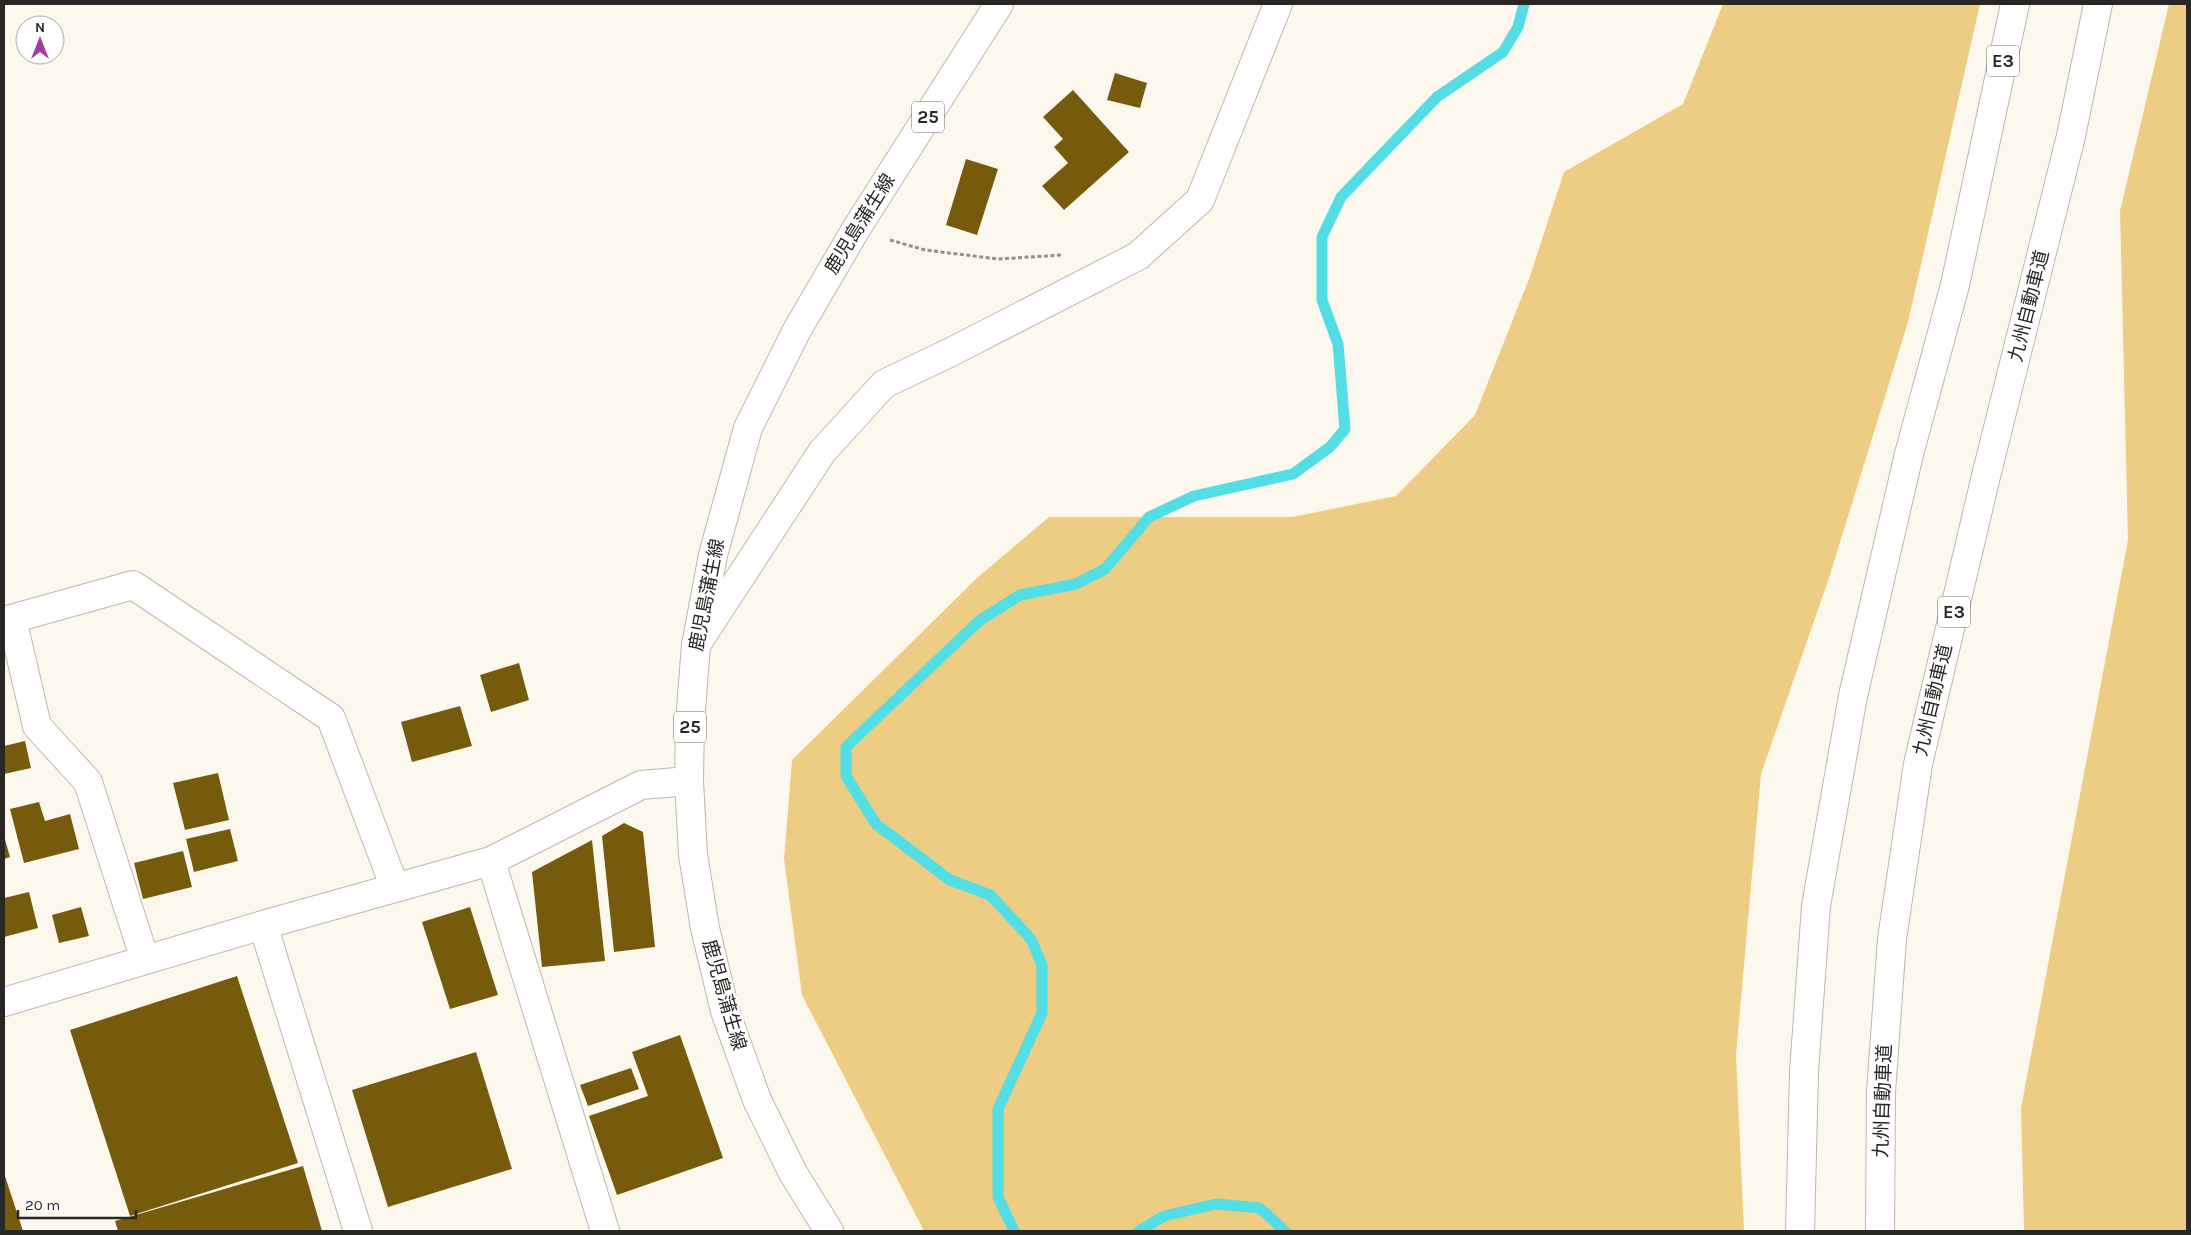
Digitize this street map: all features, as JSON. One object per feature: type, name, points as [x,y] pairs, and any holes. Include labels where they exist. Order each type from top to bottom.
[{"type":"main road","name":"鹿児島蒲生線","points":[[829,1231],[793,1173],[757,1100],[725,1011],[705,928],[693,855],[689,781],[690,722],[696,645],[713,556],[748,428],[797,330],[856,229],[999,4]]},
{"type":"main road","points":[[696,645],[822,452],[884,384],[951,352],[1138,256],[1200,200],[1278,4]]},
{"type":"main road","name":"E3","points":[[1800,1231],[1804,1072],[1816,906],[1822,868],[1853,696],[1909,454],[1955,285],[2015,4]]},
{"type":"main road","name":"九州自動車道","points":[[1880,1231],[1881,1092],[1892,938],[1918,764],[1986,476],[2071,136],[2098,4]]},
{"type":"main road","points":[[145,960],[88,782],[37,726],[8,620],[133,585],[331,718],[395,888]]},
{"type":"main road","points":[[4,1002],[263,925],[491,861],[641,785],[689,781]]},
{"type":"main road","points":[[491,861],[605,1231]]},
{"type":"main road","points":[[263,925],[358,1231]]},
{"type":"path","points":[[856,229],[934,251],[998,259],[1072,255]]},
{"type":"shaded area","points":[[1723,4],[1980,4],[1908,322],[1829,578],[1761,774],[1736,1055],[1744,1231],[924,1231],[802,995],[784,859],[792,760],[977,578],[1049,517],[1292,517],[1396,496],[1475,415],[1529,279],[1564,172],[1683,104]]},
{"type":"shaded area","points":[[2169,4],[2187,4],[2187,1231],[2024,1231],[2021,1108],[2128,540],[2120,211]]},
{"type":"building","points":[[1115,73],[1147,83],[1140,108],[1107,100]]},
{"type":"building","points":[[1073,90],[1129,152],[1064,210],[1042,186],[1068,163],[1054,147],[1063,139],[1043,117]]},
{"type":"building","points":[[966,159],[998,169],[977,235],[946,225]]},
{"type":"building","points":[[519,663],[529,700],[491,712],[480,675]]},
{"type":"building","points":[[460,706],[472,746],[412,762],[401,722]]},
{"type":"building","points":[[25,741],[31,768],[4,774],[4,746]]},
{"type":"building","points":[[218,773],[229,820],[185,830],[173,783]]},
{"type":"building","points":[[39,802],[45,821],[70,814],[79,849],[24,863],[10,809]]},
{"type":"building","points":[[624,823],[643,832],[655,947],[614,952],[602,836]]},
{"type":"building","points":[[230,829],[238,861],[194,872],[186,839]]},
{"type":"building","points":[[4,836],[10,857],[4,859]]},
{"type":"building","points":[[592,840],[605,961],[542,967],[532,872]]},
{"type":"building","points":[[183,851],[192,887],[143,899],[134,863]]},
{"type":"building","points":[[29,892],[38,928],[4,937],[4,898]]},
{"type":"building","points":[[81,907],[89,936],[59,943],[52,915]]},
{"type":"building","points":[[470,907],[498,995],[450,1009],[422,922]]},
{"type":"building","points":[[237,976],[298,1163],[130,1216],[70,1030]]},
{"type":"building","points":[[680,1035],[723,1158],[617,1195],[589,1116],[648,1096],[632,1052]]},
{"type":"building","points":[[476,1052],[512,1169],[388,1207],[352,1090]]},
{"type":"building","points":[[631,1068],[639,1089],[588,1106],[580,1085]]},
{"type":"building","points":[[303,1166],[322,1231],[118,1231],[115,1221]]},
{"type":"building","points":[[4,1173],[23,1231],[4,1231]]},
{"type":"waterway","points":[[1014,1231],[998,1197],[998,1109],[1042,1013],[1042,965],[1031,939],[990,895],[950,880],[876,824],[846,776],[846,747],[979,621],[1020,595],[1076,584],[1105,569],[1149,517],[1194,496],[1293,474],[1330,447],[1345,429],[1338,344],[1322,300],[1322,237],[1341,197],[1437,97],[1503,52],[1518,27],[1524,4]]},
{"type":"waterway","points":[[1139,1231],[1164,1216],[1216,1204],[1260,1208],[1285,1231]]}]
